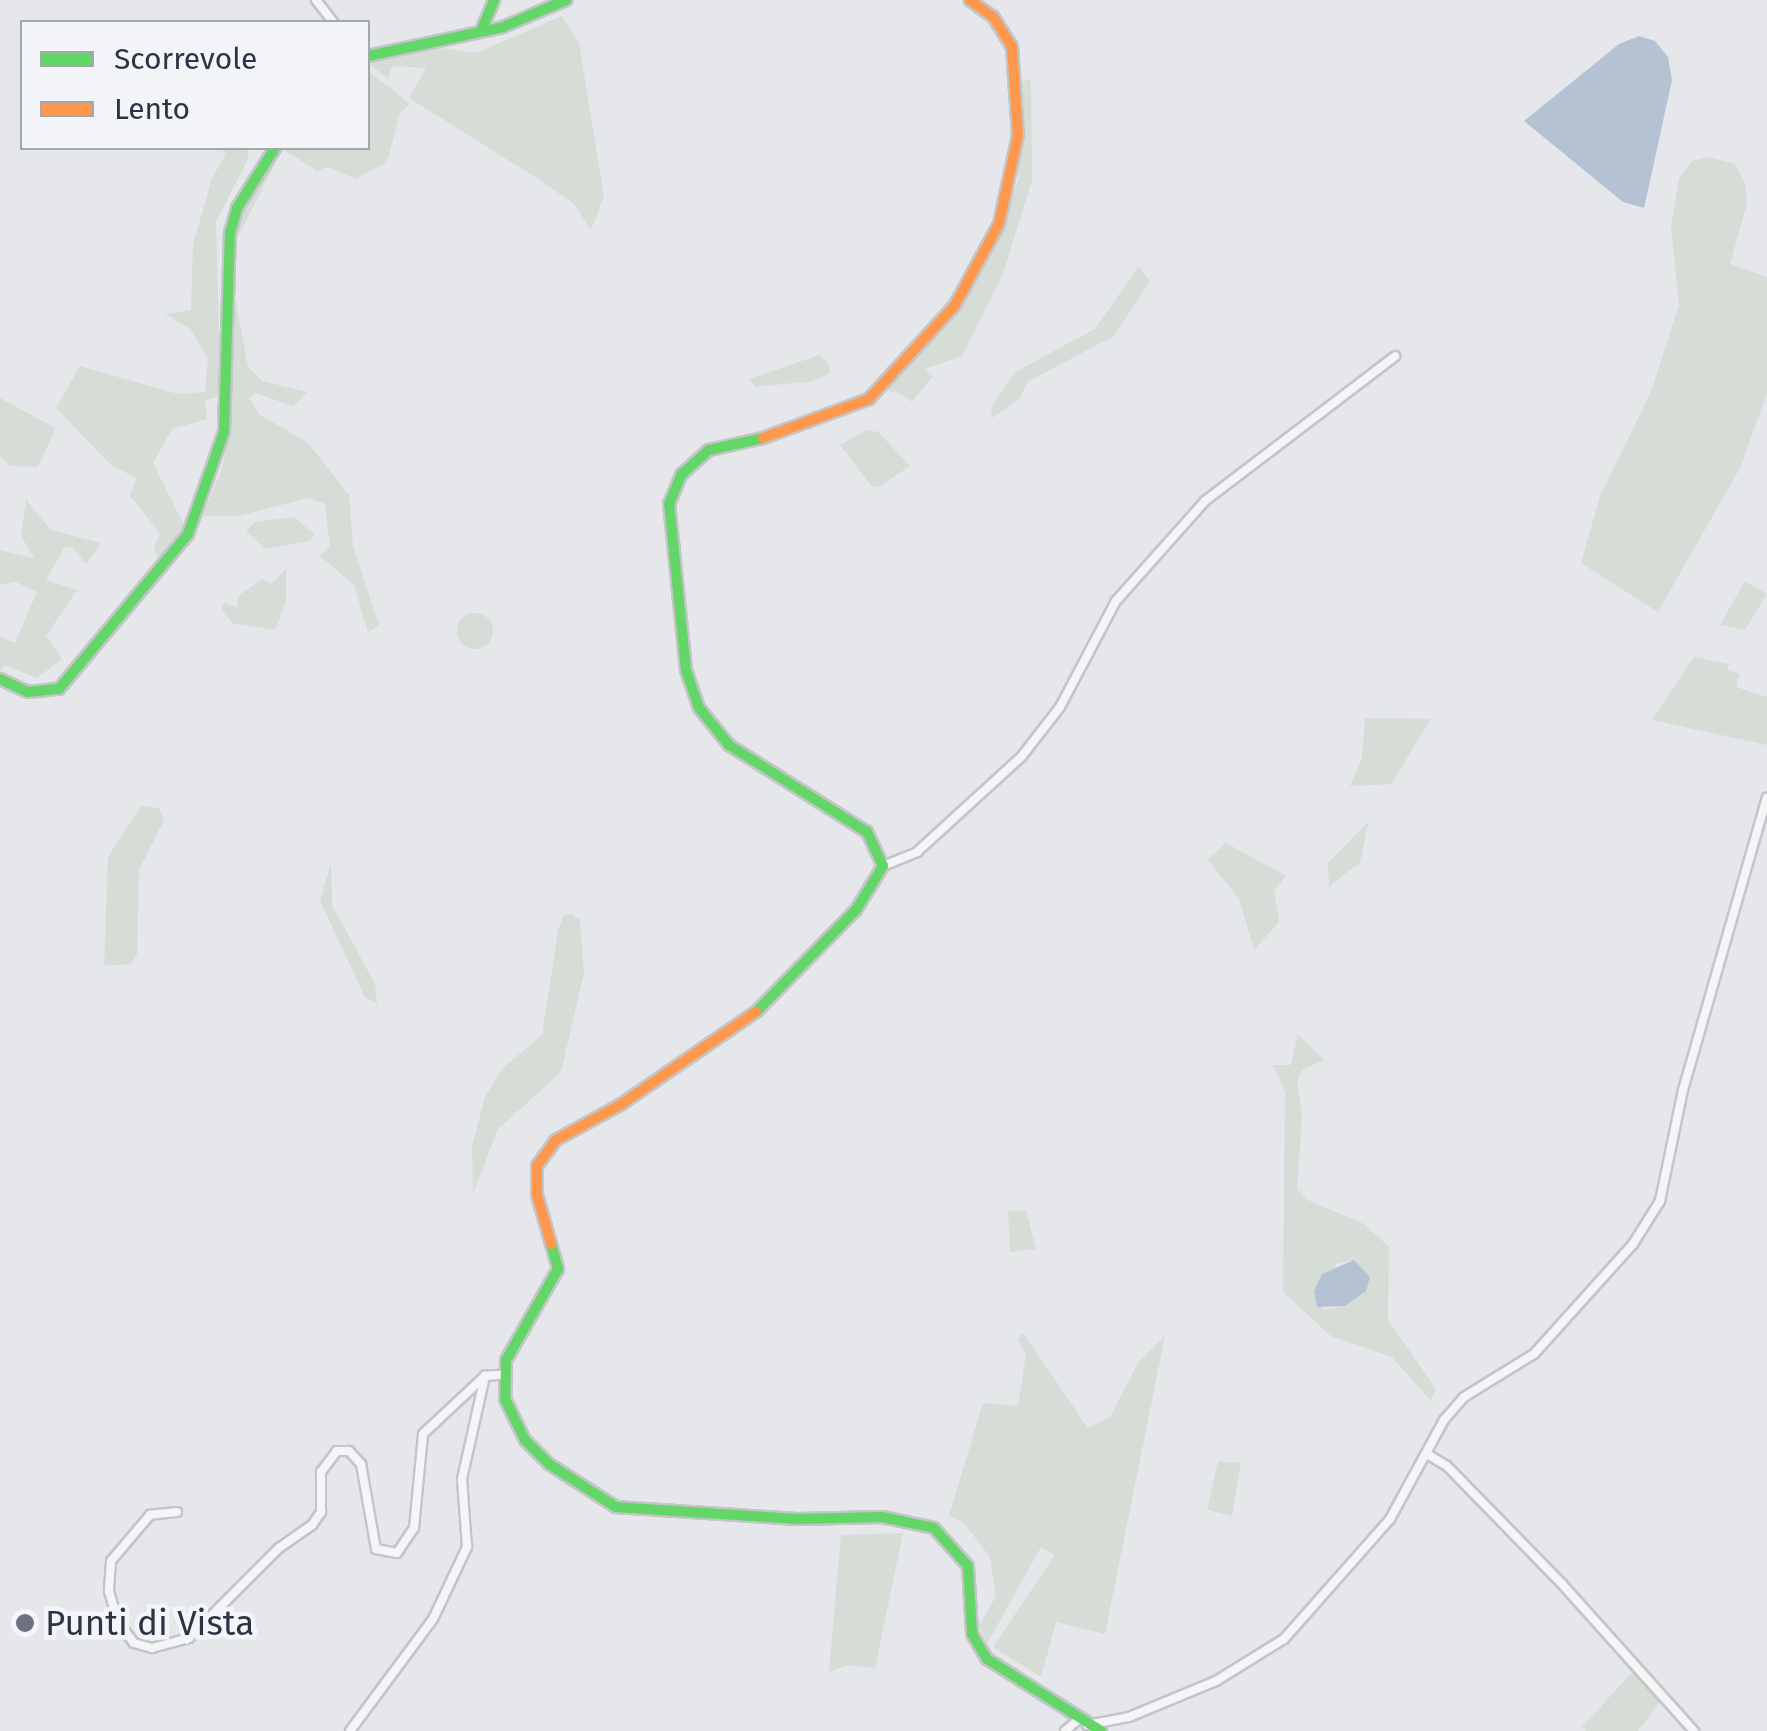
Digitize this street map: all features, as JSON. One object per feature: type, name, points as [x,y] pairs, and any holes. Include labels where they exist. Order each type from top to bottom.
[{"type":"main road","points":[[481,31],[494,0]]},
{"type":"main road","points":[[370,56],[481,31],[566,0]]},
{"type":"main road","points":[[970,0],[993,17],[1012,47],[1018,135],[998,224],[955,306],[869,399],[800,429],[709,450],[682,474],[668,504],[686,670],[699,708],[729,745],[867,832],[884,866],[856,910],[767,1004],[556,1140],[544,1154],[537,1166],[537,1195],[558,1268],[514,1341],[505,1399],[525,1440],[576,1484],[616,1507],[797,1519],[882,1517],[934,1528],[968,1566],[977,1647],[1101,1731]]},
{"type":"main road","points":[[0,679],[28,692],[58,689],[188,534],[224,432],[230,232],[237,208],[274,150]]},
{"type":"street","points":[[316,0],[331,20]]},
{"type":"street","points":[[884,866],[917,852],[1022,756],[1060,707],[1116,600],[1205,501],[1396,356]]},
{"type":"street","points":[[1065,1731],[1083,1722],[1129,1717],[1216,1681],[1284,1639],[1390,1519],[1464,1397],[1534,1354],[1654,1214],[1767,798]]},
{"type":"street","points":[[177,1512],[150,1515],[112,1561],[109,1592],[118,1622],[134,1642],[152,1648],[189,1638],[279,1548],[312,1525],[321,1512],[321,1472],[337,1451],[349,1451],[360,1464],[376,1549],[397,1553],[414,1528],[423,1434],[485,1376],[506,1374]]},
{"type":"street","points":[[350,1731],[433,1619],[466,1547],[462,1479],[485,1376]]},
{"type":"street","points":[[1427,1454],[1447,1466],[1550,1571],[1694,1731]]},
{"type":"shaded area","points":[[562,16],[579,43],[604,196],[591,230],[574,204],[409,98],[426,68],[392,66],[388,79],[370,65],[433,47],[476,53]]},
{"type":"shaded area","points":[[370,73],[410,104],[400,113],[387,162],[356,179],[327,167],[317,171],[285,150],[370,150]]},
{"type":"shaded area","points":[[1031,79],[1032,180],[1003,274],[962,356],[925,369],[933,376],[912,402],[897,391],[889,393],[889,385],[948,325],[998,241],[1018,180],[1021,82]]},
{"type":"shaded area","points":[[222,150],[247,150],[249,157],[216,222],[221,396],[205,400],[207,419],[172,429],[153,463],[185,527],[159,562],[154,548],[160,533],[130,496],[136,478],[110,464],[56,408],[80,366],[178,394],[205,392],[208,358],[190,329],[165,314],[191,310],[193,245],[212,178],[226,154]]},
{"type":"shaded area","points":[[276,150],[282,150],[233,246],[238,208]]},
{"type":"shaded area","points":[[1709,157],[1735,164],[1745,184],[1747,204],[1730,264],[1767,277],[1767,393],[1740,468],[1658,612],[1581,563],[1600,496],[1651,392],[1679,305],[1671,228],[1679,178],[1692,161]]},
{"type":"shaded area","points":[[1139,266],[1150,281],[1114,336],[1027,382],[1020,398],[992,418],[991,407],[1015,372],[1095,329]]},
{"type":"shaded area","points":[[233,286],[248,367],[262,381],[308,392],[293,406],[255,393],[249,398],[260,415],[307,442],[349,495],[353,546],[379,625],[368,632],[354,585],[320,556],[330,546],[325,504],[308,498],[239,516],[202,516],[222,469],[231,417]]},
{"type":"shaded area","points":[[819,355],[829,364],[829,374],[812,381],[755,387],[749,379]]},
{"type":"shaded area","points":[[0,398],[56,428],[38,467],[10,466],[0,456]]},
{"type":"shaded area","points":[[867,430],[878,432],[910,466],[880,486],[872,487],[840,445]]},
{"type":"shaded area","points":[[26,500],[51,530],[101,543],[86,564],[72,547],[64,548],[46,580],[77,590],[46,636],[62,659],[37,678],[4,665],[0,672],[0,637],[15,643],[37,592],[16,582],[0,585],[0,550],[35,559],[21,536]]},
{"type":"shaded area","points":[[294,517],[315,535],[309,541],[265,549],[246,531],[255,522]]},
{"type":"shaded area","points":[[286,569],[286,602],[275,630],[232,623],[221,609],[224,602],[237,608],[239,595],[263,579],[271,584]]},
{"type":"shaded area","points":[[1745,581],[1767,594],[1745,630],[1720,625]]},
{"type":"shaded area","points":[[475,613],[487,619],[493,631],[487,643],[475,649],[463,643],[457,631],[463,619]]},
{"type":"shaded area","points":[[1694,657],[1729,664],[1727,670],[1740,674],[1736,687],[1767,697],[1767,745],[1652,720]]},
{"type":"shaded area","points":[[1365,718],[1431,719],[1391,784],[1350,786],[1362,758]]},
{"type":"shaded area","points":[[141,806],[159,808],[164,820],[139,870],[137,955],[130,964],[104,966],[108,857]]},
{"type":"shaded area","points":[[1369,821],[1360,862],[1329,887],[1328,863]]},
{"type":"shaded area","points":[[1226,843],[1286,876],[1274,891],[1279,922],[1254,950],[1240,901],[1208,859]]},
{"type":"shaded area","points":[[331,863],[332,905],[375,984],[377,1004],[365,997],[320,901]]},
{"type":"shaded area","points":[[572,914],[580,920],[584,973],[561,1072],[498,1129],[473,1194],[472,1147],[485,1097],[503,1068],[542,1035],[558,931],[564,915]]},
{"type":"shaded area","points":[[1298,1034],[1324,1060],[1302,1070],[1297,1082],[1302,1115],[1297,1189],[1308,1200],[1364,1224],[1389,1247],[1388,1320],[1436,1389],[1431,1401],[1392,1357],[1331,1336],[1283,1292],[1285,1092],[1273,1065],[1291,1065]],"holes":[[[1354,1260],[1345,1306],[1322,1310],[1336,1264]]]},
{"type":"shaded area","points":[[1026,1210],[1036,1249],[1010,1252],[1008,1211]]},
{"type":"shaded area","points":[[1023,1333],[1088,1428],[1110,1417],[1138,1363],[1165,1336],[1105,1634],[1056,1622],[1041,1677],[993,1647],[1055,1555],[1041,1547],[987,1644],[979,1626],[996,1596],[990,1557],[963,1522],[949,1516],[983,1403],[1018,1406],[1026,1355],[1018,1339]]},
{"type":"shaded area","points":[[1218,1461],[1241,1463],[1232,1516],[1207,1510]]},
{"type":"shaded area","points":[[903,1533],[875,1668],[849,1665],[829,1672],[841,1535]]},
{"type":"shaded area","points":[[1636,1668],[1663,1698],[1638,1731],[1586,1731],[1582,1727]]},
{"type":"water","points":[[1639,36],[1655,41],[1668,57],[1672,80],[1644,208],[1623,202],[1524,121],[1619,44]]},
{"type":"water","points":[[1354,1260],[1370,1277],[1366,1291],[1345,1306],[1317,1307],[1314,1291],[1322,1274]]},
{"type":"traffic: fast","points":[[481,31],[494,0]]},
{"type":"traffic: fast","points":[[370,56],[503,27],[566,0]]},
{"type":"traffic: fast","points":[[0,679],[28,692],[59,689],[188,534],[224,432],[230,233],[237,208],[274,150]]},
{"type":"traffic: fast","points":[[756,1012],[856,910],[883,866],[867,832],[729,745],[699,708],[686,670],[669,504],[682,474],[709,450],[763,438]]},
{"type":"traffic: fast","points":[[551,1244],[558,1269],[506,1360],[505,1399],[525,1440],[549,1464],[616,1507],[797,1519],[882,1517],[934,1528],[968,1566],[972,1634],[987,1659],[1101,1731]]},
{"type":"traffic: slow","points":[[763,438],[869,399],[955,305],[999,224],[1018,135],[1012,47],[993,17],[970,0]]},
{"type":"traffic: slow","points":[[551,1244],[537,1195],[537,1166],[556,1140],[620,1105],[756,1012]]},
{"type":"place","name":"Punti di Vista","points":[[25,1623]]}]
